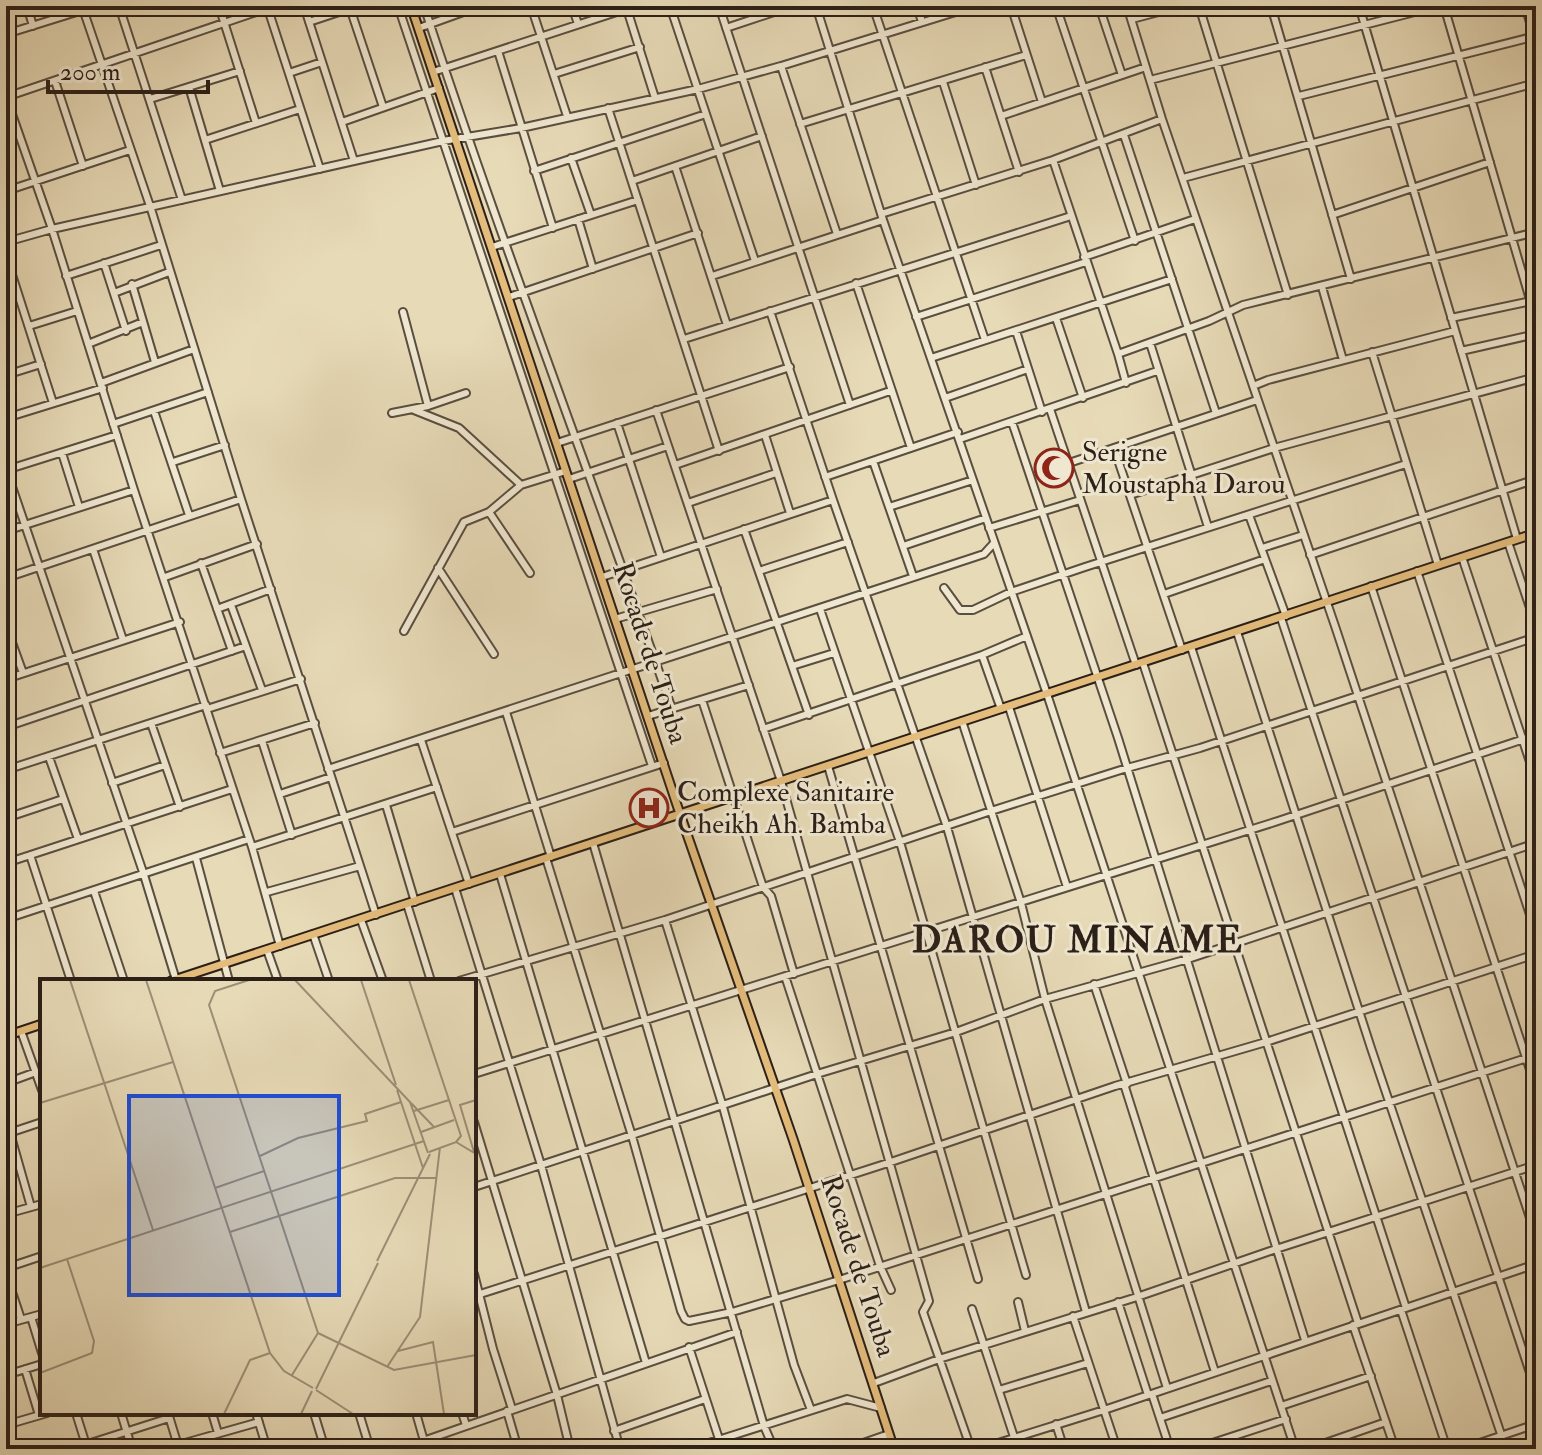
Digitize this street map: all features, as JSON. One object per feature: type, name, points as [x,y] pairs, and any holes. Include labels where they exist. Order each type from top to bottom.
[{"type":"main road","name":"Rocade de Touba","points":[[411,6],[680,814],[776,1088],[894,1449]]},
{"type":"main road","points":[[180,979],[1536,533]]},
{"type":"main road","points":[[13,1034],[40,1025]]},
{"type":"street","points":[[27,6],[33,26]]},
{"type":"street","points":[[119,6],[182,200]]},
{"type":"street","points":[[219,6],[256,123]]},
{"type":"street","points":[[304,6],[354,161]]},
{"type":"street","points":[[398,6],[652,766]]},
{"type":"street","points":[[424,6],[505,243],[577,436],[672,709]]},
{"type":"street","points":[[419,28],[480,6]]},
{"type":"street","points":[[531,6],[567,116]]},
{"type":"street","points":[[572,6],[578,24]]},
{"type":"street","points":[[670,6],[755,261]]},
{"type":"street","points":[[719,6],[850,405]]},
{"type":"street","points":[[762,6],[765,15]]},
{"type":"street","points":[[726,28],[792,6]]},
{"type":"street","points":[[816,6],[882,217],[1047,694],[1295,1449]]},
{"type":"street","points":[[873,6],[985,340]]},
{"type":"street","points":[[917,6],[922,22]]},
{"type":"street","points":[[6,242],[443,141],[521,128],[698,89],[975,6]]},
{"type":"street","points":[[1011,6],[1042,102]]},
{"type":"street","points":[[1056,6],[1135,241]]},
{"type":"street","points":[[1099,6],[1122,75]]},
{"type":"street","points":[[1127,6],[1195,219],[1327,602],[1536,1236]]},
{"type":"street","points":[[1132,19],[1181,6]]},
{"type":"street","points":[[1199,6],[1288,295]]},
{"type":"street","points":[[1271,6],[1351,279]]},
{"type":"street","points":[[1359,6],[1517,539]]},
{"type":"street","points":[[1150,80],[1441,6],[1533,300],[1536,320]]},
{"type":"street","points":[[1299,96],[1535,38],[1525,6]]},
{"type":"street","points":[[280,946],[267,892],[180,622],[6,97],[267,7],[320,169]]},
{"type":"street","points":[[309,22],[354,7],[383,107]]},
{"type":"street","points":[[433,72],[629,7],[655,98]]},
{"type":"street","points":[[6,34],[82,8],[151,209],[376,915]]},
{"type":"street","points":[[554,74],[640,47]]},
{"type":"street","points":[[498,51],[553,228]]},
{"type":"street","points":[[800,124],[1026,55]]},
{"type":"street","points":[[289,73],[322,62]]},
{"type":"street","points":[[781,66],[837,234]]},
{"type":"street","points":[[985,67],[1019,172]]},
{"type":"street","points":[[1001,116],[1146,67]]},
{"type":"street","points":[[150,99],[240,71]]},
{"type":"street","points":[[55,81],[83,166]]},
{"type":"street","points":[[943,82],[976,185]]},
{"type":"street","points":[[1183,178],[1536,83]]},
{"type":"street","points":[[189,87],[220,191]]},
{"type":"street","points":[[342,122],[439,88]]},
{"type":"street","points":[[608,108],[719,451]]},
{"type":"street","points":[[205,140],[300,109]]},
{"type":"street","points":[[534,171],[706,114]]},
{"type":"street","points":[[712,276],[939,196],[1019,172],[1162,119]]},
{"type":"street","points":[[1124,135],[1216,413]]},
{"type":"street","points":[[632,181],[762,136]]},
{"type":"street","points":[[6,191],[130,150]]},
{"type":"street","points":[[571,158],[591,215]]},
{"type":"street","points":[[1053,160],[1126,383]]},
{"type":"street","points":[[1332,215],[1490,162]]},
{"type":"street","points":[[675,166],[727,325]]},
{"type":"street","points":[[492,247],[638,200]]},
{"type":"street","points":[[684,339],[1071,216]]},
{"type":"street","points":[[578,219],[593,269]]},
{"type":"street","points":[[916,317],[1195,219]]},
{"type":"street","points":[[1118,354],[1248,303],[1536,232]]},
{"type":"street","points":[[509,297],[698,233]]},
{"type":"street","points":[[66,276],[161,245]]},
{"type":"street","points":[[6,256],[53,403]]},
{"type":"street","points":[[104,263],[126,331]]},
{"type":"street","points":[[114,293],[169,272]]},
{"type":"street","points":[[931,358],[1172,279]]},
{"type":"street","points":[[856,283],[911,448]]},
{"type":"street","points":[[132,284],[155,362]]},
{"type":"street","points":[[1322,287],[1343,360]]},
{"type":"street","points":[[6,293],[17,290]]},
{"type":"street","points":[[1451,318],[1533,300]]},
{"type":"street","points":[[29,326],[77,311]]},
{"type":"street","points":[[770,311],[947,827],[1086,1312]]},
{"type":"street","points":[[403,312],[428,406]]},
{"type":"street","points":[[1056,318],[1083,398]]},
{"type":"street","points":[[88,344],[143,322]]},
{"type":"street","points":[[1016,331],[1028,369],[1069,463],[1203,845],[1395,1449]]},
{"type":"street","points":[[1253,386],[1455,331]]},
{"type":"street","points":[[1461,351],[1536,334]]},
{"type":"street","points":[[1150,343],[1208,527]]},
{"type":"street","points":[[6,418],[194,349]]},
{"type":"street","points":[[1372,352],[1438,565]]},
{"type":"street","points":[[6,375],[41,364]]},
{"type":"street","points":[[557,443],[790,367]]},
{"type":"street","points":[[945,398],[1028,369]]},
{"type":"street","points":[[825,477],[911,448],[1012,422],[1157,371]]},
{"type":"street","points":[[1130,495],[1274,448],[1536,377]]},
{"type":"street","points":[[675,465],[890,391]]},
{"type":"street","points":[[113,424],[208,392]]},
{"type":"street","points":[[392,413],[414,410],[466,393]]},
{"type":"street","points":[[1069,463],[1257,400]]},
{"type":"street","points":[[414,410],[459,428],[521,485]]},
{"type":"street","points":[[656,410],[734,637],[809,871],[929,1301],[923,1312],[971,1449]]},
{"type":"street","points":[[154,411],[189,515]]},
{"type":"street","points":[[1012,422],[1098,677],[1305,1340]]},
{"type":"street","points":[[617,423],[661,557]]},
{"type":"street","points":[[117,435],[6,470],[177,979]]},
{"type":"street","points":[[765,435],[790,513]]},
{"type":"street","points":[[173,462],[225,445]]},
{"type":"street","points":[[404,631],[461,526],[489,512],[521,485],[554,475],[589,473],[668,446]]},
{"type":"street","points":[[1114,448],[1164,594],[1221,741],[1377,1217],[1447,1449]]},
{"type":"street","points":[[62,453],[79,507]]},
{"type":"street","points":[[873,461],[913,576]]},
{"type":"street","points":[[944,588],[960,610],[966,611],[1063,574],[1406,464]]},
{"type":"street","points":[[688,503],[776,473]]},
{"type":"street","points":[[1310,555],[1536,479]]},
{"type":"street","points":[[889,507],[973,480]]},
{"type":"street","points":[[6,531],[134,490]]},
{"type":"street","points":[[6,578],[241,499]]},
{"type":"street","points":[[602,577],[833,500]]},
{"type":"street","points":[[989,528],[1080,500]]},
{"type":"street","points":[[489,512],[530,573]]},
{"type":"street","points":[[1249,515],[1536,1391]]},
{"type":"street","points":[[903,546],[986,518]]},
{"type":"street","points":[[744,529],[809,715]]},
{"type":"street","points":[[1262,548],[1303,535]]},
{"type":"street","points":[[759,571],[848,542]]},
{"type":"street","points":[[1508,542],[1536,626]]},
{"type":"street","points":[[328,769],[984,554],[994,543]]},
{"type":"street","points":[[165,577],[257,544]]},
{"type":"street","points":[[93,549],[123,640]]},
{"type":"street","points":[[1462,557],[1536,780]]},
{"type":"street","points":[[1164,594],[1265,559]]},
{"type":"street","points":[[201,563],[232,651]]},
{"type":"street","points":[[438,568],[494,654]]},
{"type":"street","points":[[1417,571],[1536,933]]},
{"type":"street","points":[[1371,586],[1536,1088]]},
{"type":"street","points":[[217,609],[271,589]]},
{"type":"street","points":[[615,619],[717,589]]},
{"type":"street","points":[[231,605],[262,690]]},
{"type":"street","points":[[820,609],[900,842],[1026,1275]]},
{"type":"street","points":[[6,679],[180,622]]},
{"type":"street","points":[[6,627],[23,673]]},
{"type":"street","points":[[1237,632],[1452,1293],[1506,1449]]},
{"type":"street","points":[[763,729],[982,655],[1027,636]]},
{"type":"street","points":[[465,979],[665,920],[991,811],[1268,726],[1536,637]]},
{"type":"street","points":[[6,727],[246,646]]},
{"type":"street","points":[[792,666],[834,653]]},
{"type":"street","points":[[982,655],[1038,796],[1067,887]]},
{"type":"street","points":[[7,768],[301,679]]},
{"type":"street","points":[[648,716],[749,685]]},
{"type":"street","points":[[702,700],[763,887],[769,891],[794,974]]},
{"type":"street","points":[[506,712],[685,1319],[732,1312],[839,1280],[1536,1055]]},
{"type":"street","points":[[962,721],[1021,903],[1045,999],[1167,1388]]},
{"type":"street","points":[[151,723],[180,807]]},
{"type":"street","points":[[220,753],[315,723]]},
{"type":"street","points":[[476,1073],[1250,830],[1536,735]]},
{"type":"street","points":[[421,740],[469,884]]},
{"type":"street","points":[[262,741],[292,835]]},
{"type":"street","points":[[49,757],[78,839]]},
{"type":"street","points":[[452,832],[664,763]]},
{"type":"street","points":[[112,783],[165,765]]},
{"type":"street","points":[[828,766],[978,1279]]},
{"type":"street","points":[[280,794],[331,777]]},
{"type":"street","points":[[6,919],[196,858],[292,835],[437,787]]},
{"type":"street","points":[[7,860],[127,825],[232,789]]},
{"type":"street","points":[[6,818],[63,799]]},
{"type":"street","points":[[386,805],[430,979]]},
{"type":"street","points":[[593,843],[707,1221],[764,1426],[774,1449]]},
{"type":"street","points":[[476,1186],[817,1074],[956,1032],[1045,999],[1188,959],[1536,843]]},
{"type":"street","points":[[30,855],[70,979]]},
{"type":"street","points":[[196,858],[228,979]]},
{"type":"street","points":[[267,892],[360,866]]},
{"type":"street","points":[[500,874],[646,1363]]},
{"type":"street","points":[[455,888],[541,1165],[620,1449]]},
{"type":"street","points":[[94,891],[123,979]]},
{"type":"street","points":[[361,920],[382,979]]},
{"type":"street","points":[[665,920],[723,1107],[790,1352],[811,1410]]},
{"type":"street","points":[[313,934],[328,979]]},
{"type":"street","points":[[267,950],[277,979]]},
{"type":"street","points":[[518,1449],[477,1295],[751,1208],[1029,1114],[1266,1042],[1536,954]]},
{"type":"street","points":[[785,976],[849,1175],[891,1290]]},
{"type":"street","points":[[1094,984],[1215,1372]]},
{"type":"street","points":[[6,1014],[13,1034],[40,1084]]},
{"type":"street","points":[[6,1083],[36,1072]]},
{"type":"street","points":[[31,1207],[8,1134],[40,1123]]},
{"type":"street","points":[[476,1129],[557,1395],[570,1449]]},
{"type":"street","points":[[874,1383],[984,1344],[1137,1297],[1536,1165]]},
{"type":"street","points":[[6,1214],[40,1205]]},
{"type":"street","points":[[6,1268],[40,1257]]},
{"type":"street","points":[[979,1449],[1536,1264]]},
{"type":"street","points":[[6,1274],[21,1319]]},
{"type":"street","points":[[1018,1302],[1025,1331]]},
{"type":"street","points":[[1118,1302],[1170,1449]]},
{"type":"street","points":[[972,1309],[1014,1437]]},
{"type":"street","points":[[6,1324],[40,1315]]},
{"type":"street","points":[[1073,1316],[1117,1449]]},
{"type":"street","points":[[31,1317],[40,1346]]},
{"type":"street","points":[[400,1449],[415,1447],[466,1425],[737,1332]]},
{"type":"street","points":[[689,1347],[719,1439]]},
{"type":"street","points":[[999,1390],[1088,1363]]},
{"type":"street","points":[[6,1375],[40,1365]]},
{"type":"street","points":[[6,1425],[39,1415],[25,1369]]},
{"type":"street","points":[[1281,1406],[1371,1376]]},
{"type":"street","points":[[1160,1418],[1271,1381]]},
{"type":"street","points":[[690,1449],[850,1398],[883,1409]]},
{"type":"street","points":[[614,1431],[705,1399]]},
{"type":"street","points":[[77,1415],[86,1445]]},
{"type":"street","points":[[122,1415],[132,1449]]},
{"type":"street","points":[[213,1415],[218,1433]]},
{"type":"street","points":[[257,1415],[267,1449]]},
{"type":"street","points":[[315,1415],[325,1449]]},
{"type":"street","points":[[360,1415],[370,1449]]},
{"type":"street","points":[[417,1415],[424,1441]]},
{"type":"street","points":[[463,1415],[466,1425]]},
{"type":"street","points":[[72,1449],[168,1416],[178,1447],[259,1422]]},
{"type":"street","points":[[1194,1449],[1286,1419]]},
{"type":"street","points":[[1308,1449],[1386,1422]]},
{"type":"street","points":[[1047,1449],[1063,1446],[1056,1424]]},
{"type":"street","points":[[1462,1449],[1536,1424]]},
{"type":"street","points":[[846,1449],[889,1434]]},
{"type":"street","points":[[6,1439],[9,1449]]},
{"type":"street","points":[[1226,1439],[1229,1449]]},
{"type":"place","name":"Serigne Moustapha Darou","points":[[1054,468]]},
{"type":"place","name":"Complexe Sanitaire Cheikh Ah. Bamba","points":[[649,808]]},
{"type":"district","name":"DAROU MINAME","points":[[1078,940]]}]
